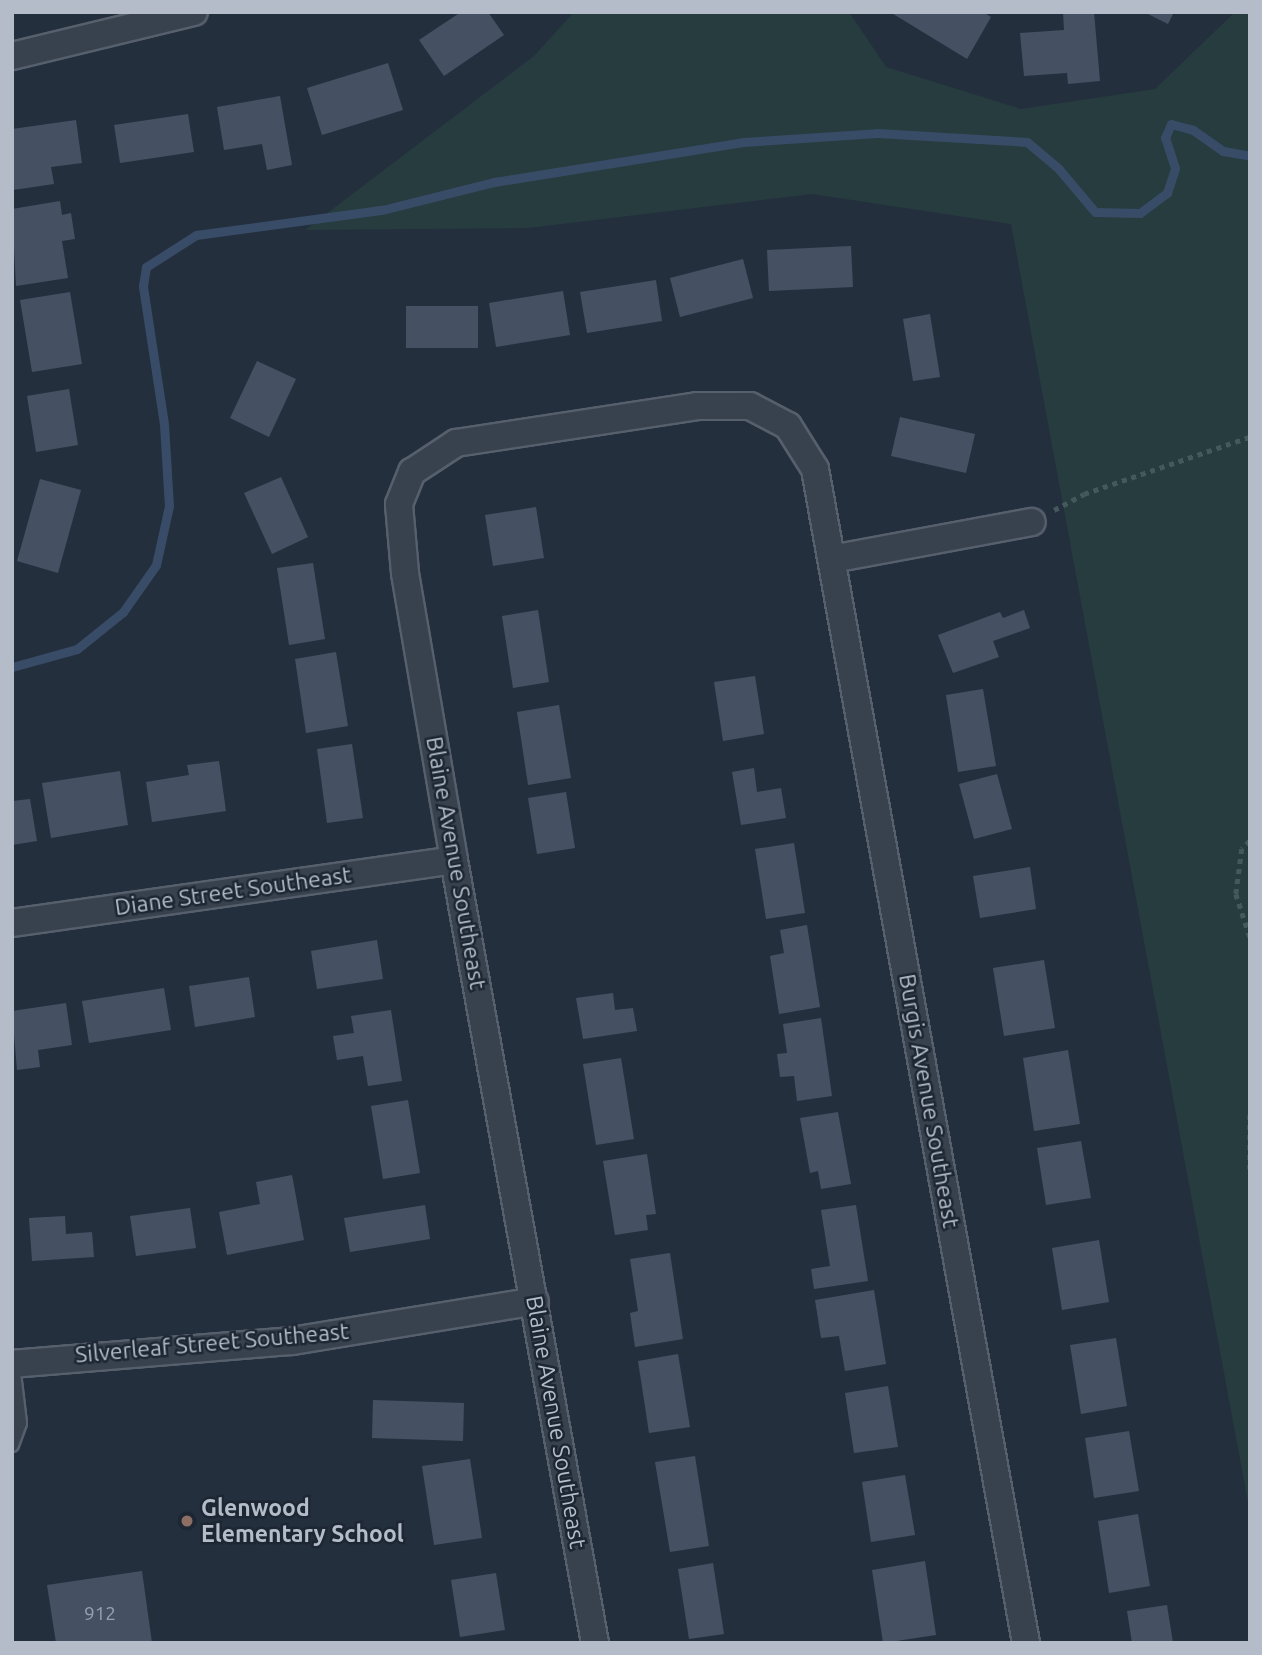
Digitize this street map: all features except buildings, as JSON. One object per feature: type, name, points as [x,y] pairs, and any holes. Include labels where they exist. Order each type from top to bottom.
[{"type":"street","points":[[12,55],[194,12]]},
{"type":"street","name":"Blaine Avenue Southeast","points":[[595,1643],[454,860],[405,573],[399,504],[412,472],[456,443],[698,406],[750,406],[788,426]]},
{"type":"street","name":"Burgis Avenue Southeast","points":[[788,426],[815,469],[1026,1643]]},
{"type":"street","points":[[832,559],[1032,522]]},
{"type":"street","name":"Diane Street Southeast","points":[[12,923],[454,860]]},
{"type":"street","name":"Silverleaf Street Southeast","points":[[13,1364],[292,1341],[535,1301]]},
{"type":"lane","points":[[12,1445],[20,1423],[13,1364]]},
{"type":"path","points":[[1032,522],[1084,494],[1250,438]]},
{"type":"path","points":[[1250,841],[1242,849],[1236,894],[1250,937]]},
{"type":"path","points":[[1250,1115],[1250,1168]]},
{"type":"green space","points":[[574,12],[849,12],[886,67],[1021,109],[1155,89],[1235,12],[1250,12],[1250,1513],[1011,224],[812,194],[528,228],[305,230],[534,56]]},
{"type":"waterway","points":[[12,667],[77,649],[123,612],[156,565],[169,506],[164,424],[143,286],[146,267],[196,235],[382,210],[494,182],[743,142],[877,133],[1027,142],[1058,168],[1095,212],[1140,213],[1167,193],[1175,168],[1165,138],[1171,124],[1193,130],[1223,151],[1250,156]]},
{"type":"place","name":"Glenwood Elementary School","points":[[187,1521]]}]
